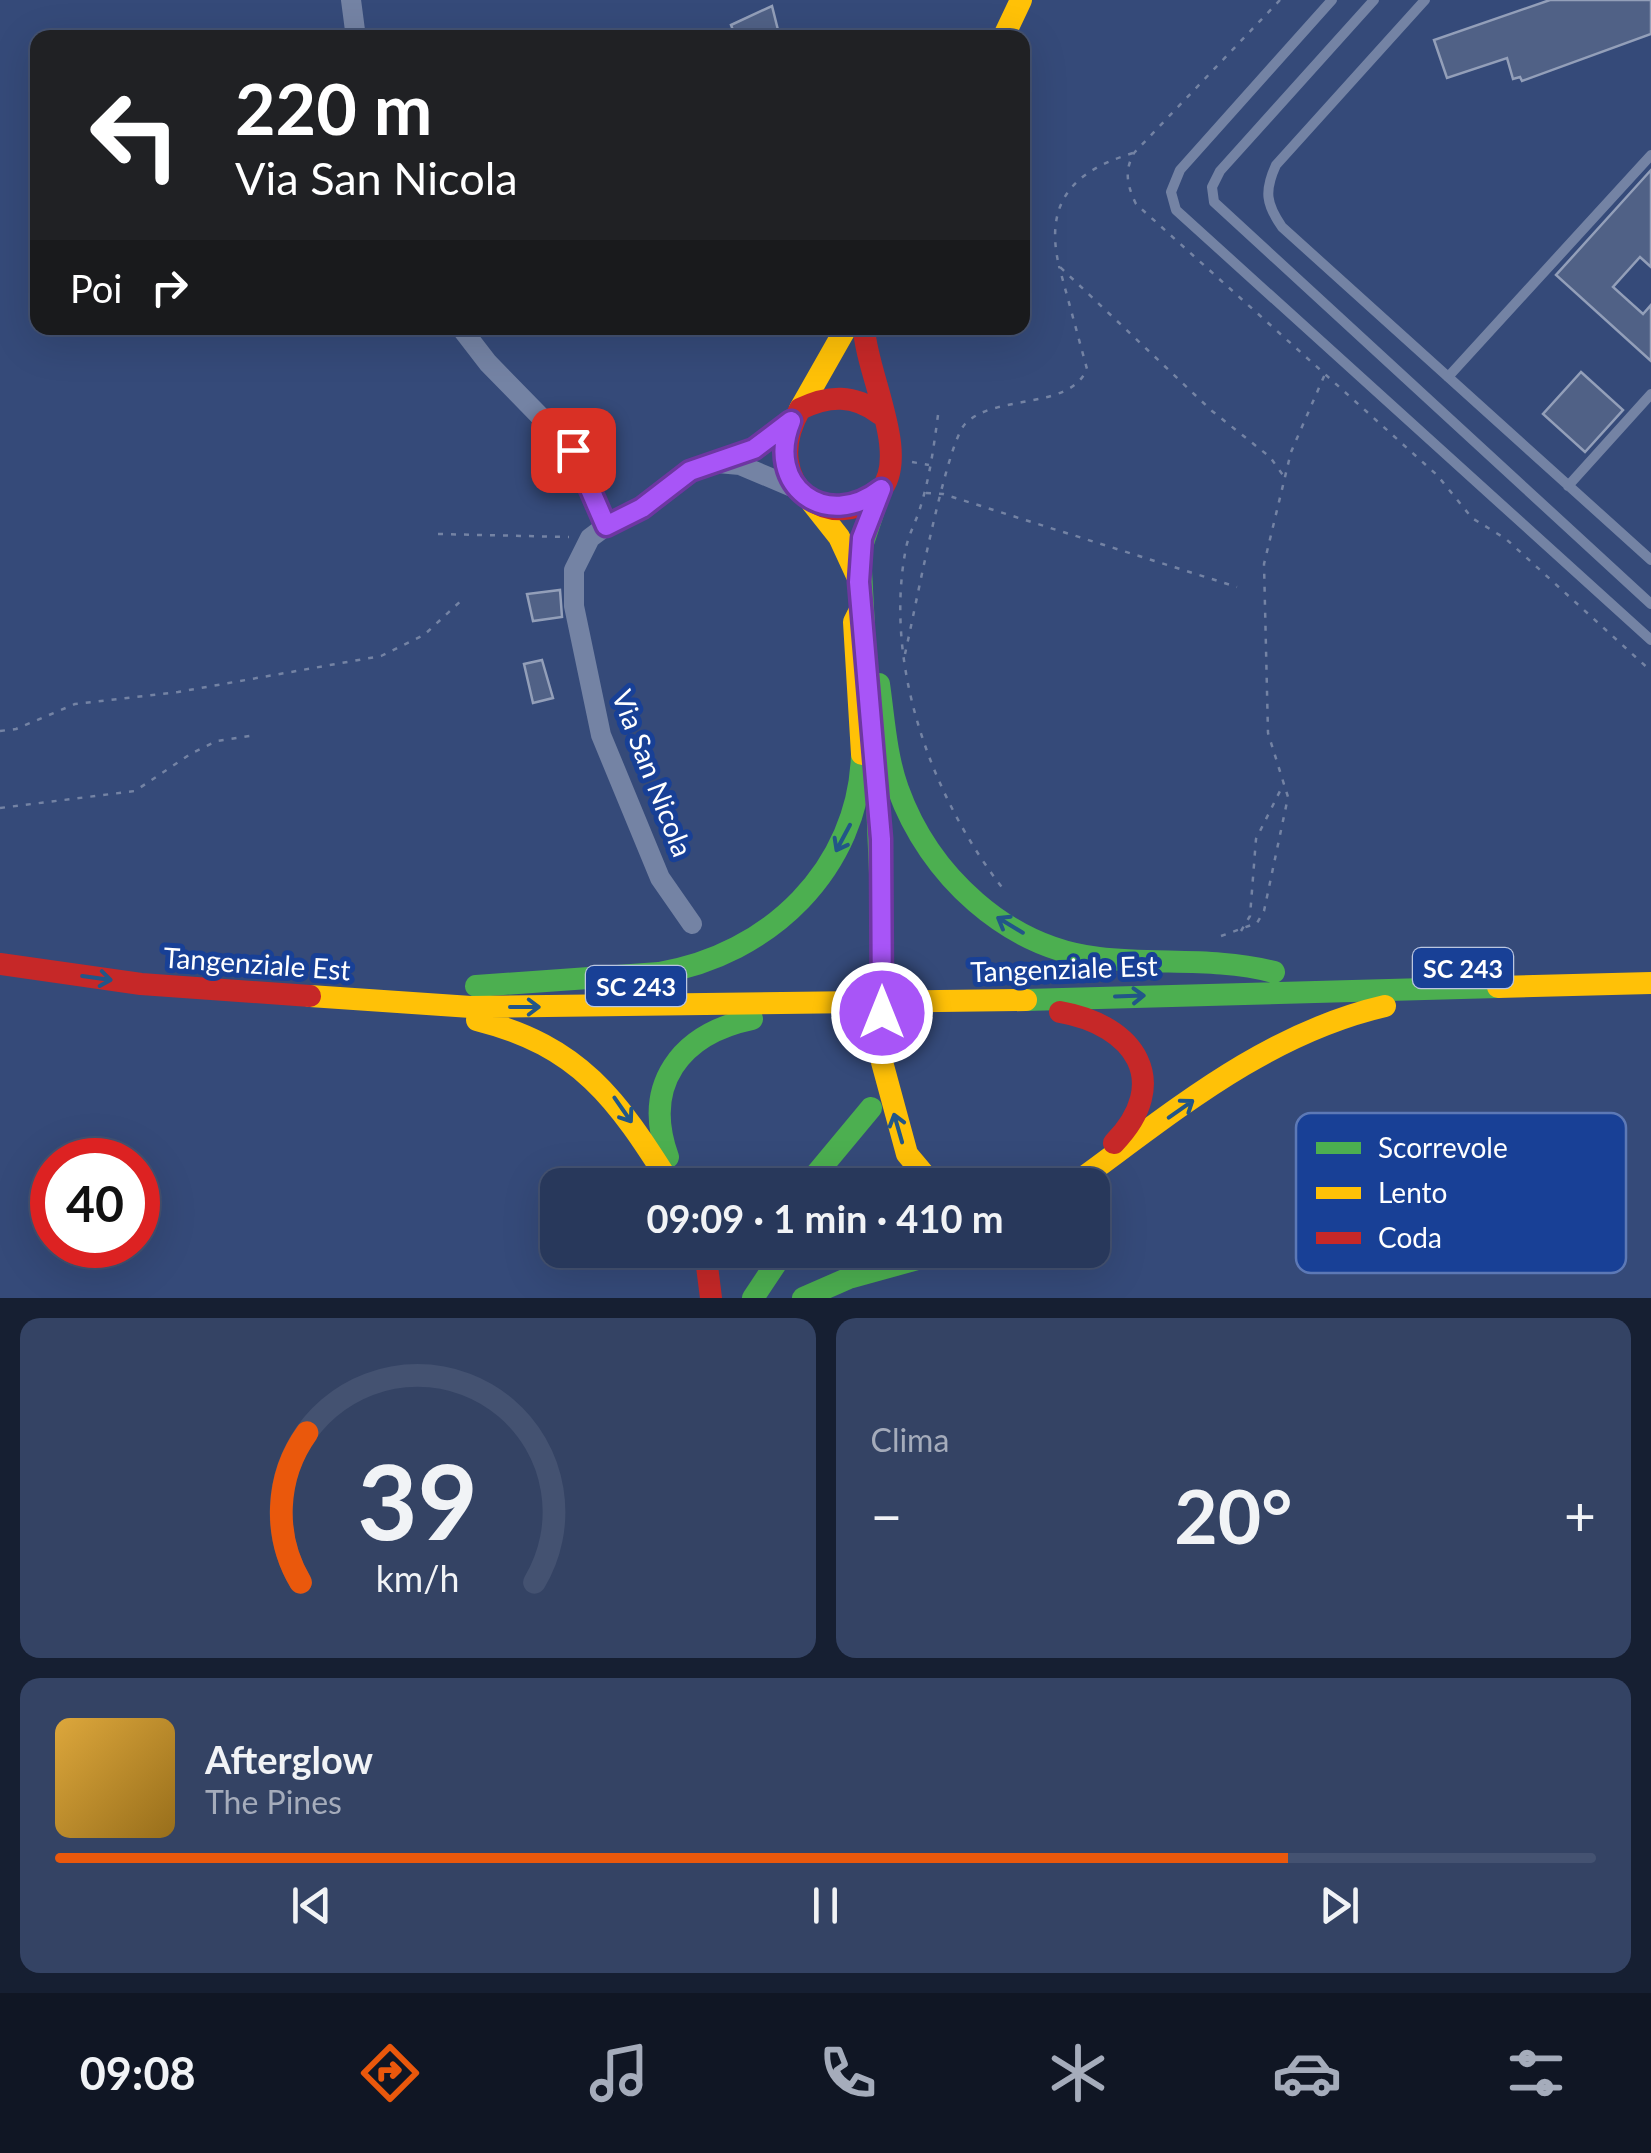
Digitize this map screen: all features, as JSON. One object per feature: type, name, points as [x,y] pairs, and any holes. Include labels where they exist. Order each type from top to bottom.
[{"type":"main road","points":[[1006,30],[1021,0]]},
{"type":"main road","points":[[476,986],[531,975],[659,973],[739,950],[794,910],[836,852],[860,794],[854,622],[860,594],[838,537],[803,494],[783,456],[796,415],[842,335]]},
{"type":"main road","points":[[837,1168],[871,1108],[882,1052],[881,839],[860,594],[862,538],[896,458],[890,430],[880,414],[863,358],[864,335]]},
{"type":"main road","points":[[796,415],[835,396],[853,398],[880,414]]},
{"type":"main road","points":[[803,494],[844,507],[867,500],[881,489]]},
{"type":"main road","points":[[865,636],[877,667],[890,762],[910,816],[944,870],[988,912],[1041,943],[1096,958],[1246,964],[1274,972]]},
{"type":"main road","name":"Tangenziale Est","points":[[0,943],[184,968],[476,986],[746,987],[1651,964]]},
{"type":"main road","name":"Tangenziale Est","points":[[0,964],[140,984],[471,1008],[848,1006],[1651,983]]},
{"type":"main road","points":[[1097,1168],[1250,1061],[1324,1021],[1384,1006],[1554,994],[1572,985]]},
{"type":"main road","points":[[348,1001],[366,1008],[488,1022],[564,1050],[608,1088],[660,1168]]},
{"type":"main road","points":[[930,1002],[955,1008],[1096,1018],[1116,1028],[1130,1044],[1144,1082],[1142,1104],[1134,1124],[1075,1168]]},
{"type":"main road","points":[[675,1168],[657,1126],[662,1085],[674,1062],[692,1042],[716,1027],[848,1006]]},
{"type":"main road","points":[[882,1052],[906,1154],[918,1168]]},
{"type":"main road","points":[[821,1168],[871,1108]]},
{"type":"main road","points":[[707,1268],[711,1298]]},
{"type":"main road","points":[[754,1298],[773,1268]]},
{"type":"main road","points":[[803,1298],[885,1268]]},
{"type":"street","points":[[351,0],[355,30]]},
{"type":"street","points":[[466,335],[573,450],[598,532],[642,508],[706,462],[754,449],[796,415]]},
{"type":"street","points":[[706,462],[740,465],[803,494]]},
{"type":"street","name":"Via San Nicola","points":[[598,532],[571,584],[600,736],[660,878],[692,924]]},
{"type":"lane","points":[[1332,0],[1180,170],[1171,192],[1176,210],[1651,640]]},
{"type":"lane","points":[[1374,0],[1220,171],[1212,187],[1214,202],[1651,604]]},
{"type":"lane","points":[[1425,0],[1276,166],[1266,185],[1268,208],[1282,227],[1651,560]]},
{"type":"lane","points":[[1448,377],[1650,157]]},
{"type":"lane","points":[[1568,486],[1651,394]]},
{"type":"path","points":[[904,656],[954,441],[965,424],[979,415],[1075,386],[1083,378],[1084,352],[1058,266],[1054,233],[1065,194],[1097,166],[1134,152]]},
{"type":"path","points":[[1058,266],[1212,411],[1270,457],[1286,479]]},
{"type":"path","points":[[1220,936],[1257,924],[1264,911],[1273,856],[1287,817],[1285,781],[1268,733],[1262,584],[1291,452],[1325,374]]},
{"type":"path","points":[[938,415],[924,493],[906,545],[898,622],[938,777],[975,848],[1007,894]]},
{"type":"path","points":[[924,493],[943,494],[1237,586]]},
{"type":"path","points":[[438,534],[598,532]]},
{"type":"path","points":[[0,731],[16,730],[75,704],[178,692],[381,656],[424,636],[464,598]]},
{"type":"path","points":[[0,808],[135,791],[192,752],[217,741],[250,736]]},
{"type":"path","points":[[1241,932],[1250,916],[1256,839],[1285,781]]},
{"type":"building","points":[[1550,0],[1651,0],[1651,34],[1522,81],[1520,77],[1513,79],[1507,58],[1447,78],[1434,40]]},
{"type":"building","points":[[772,6],[778,30],[733,30],[731,25]]},
{"type":"building","points":[[1651,170],[1651,267],[1640,257],[1613,287],[1643,314],[1651,305],[1651,361],[1556,275]]},
{"type":"building","points":[[1581,372],[1623,410],[1585,452],[1543,414]]},
{"type":"building","points":[[560,590],[562,617],[533,621],[527,594]]},
{"type":"building","points":[[542,660],[553,698],[533,703],[524,664]]},
{"type":"traffic: fast","points":[[864,626],[860,552],[881,489]]},
{"type":"traffic: fast","points":[[879,684],[891,764],[912,821],[951,878],[1003,923],[1065,951],[1099,958],[1230,964],[1274,972]]},
{"type":"traffic: fast","points":[[875,753],[882,922]]},
{"type":"traffic: fast","points":[[476,986],[659,973],[699,963],[737,947],[771,926],[801,900],[825,869],[844,834],[857,796],[862,754]]},
{"type":"traffic: fast","points":[[1026,1000],[1498,987]]},
{"type":"traffic: fast","points":[[668,1157],[660,1107],[673,1067],[705,1037],[752,1019]]},
{"type":"traffic: fast","points":[[821,1168],[871,1108]]},
{"type":"traffic: fast","points":[[753,1298],[773,1268]]},
{"type":"traffic: fast","points":[[803,1298],[885,1268]]},
{"type":"traffic: slow","points":[[1007,30],[1021,0]]},
{"type":"traffic: slow","points":[[800,409],[842,335]]},
{"type":"traffic: slow","points":[[809,499],[839,537],[857,576]]},
{"type":"traffic: slow","points":[[862,606],[854,622],[862,754]]},
{"type":"traffic: slow","points":[[1498,987],[1651,983]]},
{"type":"traffic: slow","points":[[310,996],[471,1007],[1026,1000]]},
{"type":"traffic: slow","points":[[1096,1168],[1220,1079],[1259,1056],[1341,1019],[1385,1006]]},
{"type":"traffic: slow","points":[[477,1020],[513,1031],[569,1061],[613,1102],[660,1168]]},
{"type":"traffic: slow","points":[[882,1062],[907,1154],[919,1168]]},
{"type":"traffic: jam","points":[[865,335],[889,436],[888,476],[880,491],[862,504],[843,509],[824,506],[807,497],[794,481],[788,461],[789,437],[800,409],[841,399],[861,403],[880,414]]},
{"type":"traffic: jam","points":[[882,922],[882,1043]]},
{"type":"traffic: jam","points":[[0,964],[141,984],[310,996]]},
{"type":"traffic: jam","points":[[1060,1012],[1108,1029],[1126,1043],[1137,1060],[1143,1078],[1141,1099],[1132,1120],[1114,1143]]},
{"type":"traffic: jam","points":[[707,1268],[711,1298]]},
{"type":"route","points":[[573,450],[606,526],[642,508],[690,471],[706,462],[754,449],[791,421],[783,456],[797,489],[808,498],[844,507],[867,500],[881,489],[862,538],[859,582],[881,839],[882,1013]]}]
